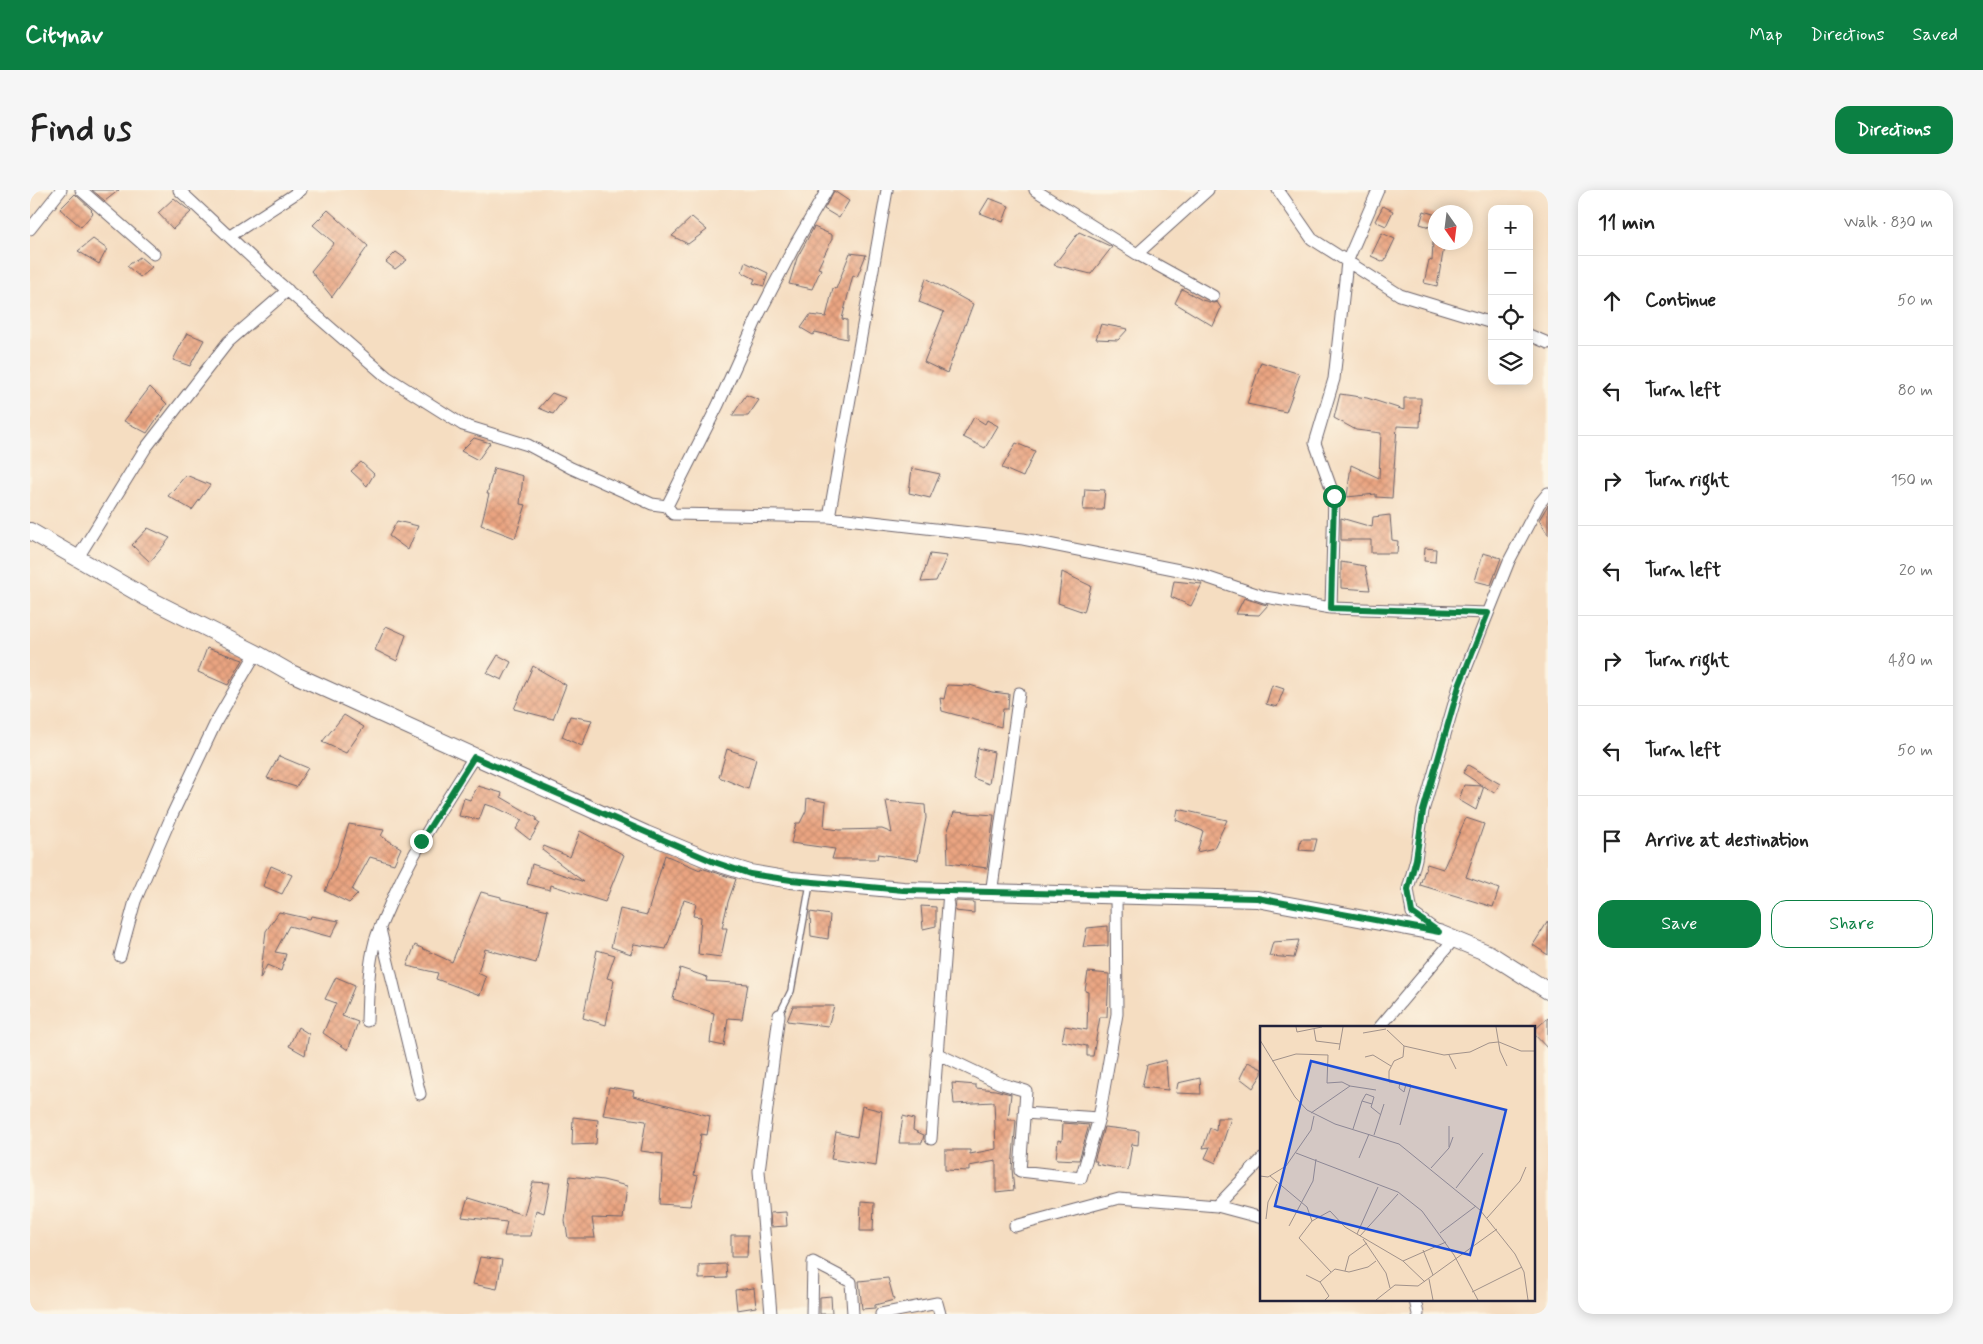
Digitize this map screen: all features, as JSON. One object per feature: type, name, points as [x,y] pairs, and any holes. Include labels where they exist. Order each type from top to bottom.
[{"type":"street","points":[[30,229],[61,190]]},
{"type":"street","points":[[81,190],[154,254]]},
{"type":"street","points":[[179,190],[386,377],[463,425],[528,445],[571,468],[652,504],[667,506],[673,514],[829,517],[1023,539],[1194,573],[1266,597],[1331,608],[1488,613]]},
{"type":"street","points":[[230,236],[301,190]]},
{"type":"street","points":[[667,506],[718,405],[760,314],[796,243],[827,190]]},
{"type":"street","points":[[829,517],[886,190]]},
{"type":"street","points":[[1035,190],[1137,254],[1213,296]]},
{"type":"street","points":[[1137,254],[1208,190]]},
{"type":"street","points":[[1278,190],[1312,239],[1347,262],[1400,295],[1488,322]]},
{"type":"street","points":[[1331,608],[1334,496],[1316,443],[1334,379],[1347,262],[1378,190]]},
{"type":"street","points":[[78,559],[145,449],[228,342],[288,290]]},
{"type":"street","points":[[1533,336],[1548,343]]},
{"type":"street","points":[[1548,493],[1539,504],[1509,562],[1459,686],[1423,811],[1416,859],[1408,889],[1412,913],[1439,932],[1490,954],[1548,991]]},
{"type":"street","points":[[30,531],[145,597],[256,653],[291,673],[474,757],[714,862],[750,874],[810,882],[903,890],[1257,898],[1439,932]]},
{"type":"street","points":[[120,956],[135,901],[172,815],[217,720],[256,653]]},
{"type":"street","points":[[989,892],[992,887],[1019,692]]},
{"type":"street","points":[[367,1021],[368,980],[375,940],[394,895],[421,841],[474,757]]},
{"type":"street","points":[[931,1139],[948,891]]},
{"type":"street","points":[[936,1053],[999,1084],[1026,1092],[1020,1171],[1081,1178],[1100,1118],[1117,1014],[1116,895]]},
{"type":"street","points":[[380,930],[420,1094]]},
{"type":"street","points":[[1381,1026],[1454,939]]},
{"type":"street","points":[[771,1314],[760,1171],[779,1016]]},
{"type":"street","points":[[1024,1113],[1100,1118]]},
{"type":"street","points":[[1216,1206],[1260,1161]]},
{"type":"street","points":[[1014,1226],[1119,1198],[1216,1206],[1260,1217]]},
{"type":"street","points":[[812,1314],[813,1262],[851,1282],[853,1314]]},
{"type":"street","points":[[881,1314],[937,1304],[940,1314]]},
{"type":"lane","points":[[779,1016],[791,992],[810,882]]},
{"type":"building","points":[[92,190],[119,190],[105,201]]},
{"type":"building","points":[[834,191],[849,201],[839,218],[824,209]]},
{"type":"building","points":[[75,194],[93,213],[81,227],[60,209]]},
{"type":"building","points":[[174,198],[191,212],[173,229],[158,213]]},
{"type":"building","points":[[989,198],[1009,206],[1003,222],[980,213]]},
{"type":"building","points":[[1383,206],[1393,211],[1386,226],[1375,221]]},
{"type":"building","points":[[328,210],[368,246],[332,297],[311,271],[334,243],[313,225]]},
{"type":"building","points":[[1424,211],[1428,212],[1428,226],[1420,224]]},
{"type":"building","points":[[692,217],[707,230],[688,244],[672,236]]},
{"type":"building","points":[[814,227],[832,235],[832,239],[818,268],[821,269],[812,289],[789,284],[797,258]]},
{"type":"building","points":[[1079,232],[1112,247],[1091,274],[1054,265]]},
{"type":"building","points":[[1382,233],[1395,239],[1384,262],[1371,256]]},
{"type":"building","points":[[93,239],[107,249],[99,264],[78,251]]},
{"type":"building","points":[[1433,250],[1444,250],[1437,286],[1424,283],[1429,260],[1432,261]]},
{"type":"building","points":[[396,252],[407,260],[395,269],[386,262]]},
{"type":"building","points":[[850,253],[866,255],[857,277],[853,275],[842,319],[847,320],[847,339],[815,332],[813,335],[801,328],[810,315],[826,317],[833,288],[836,289]]},
{"type":"building","points":[[140,257],[152,267],[140,277],[127,266]]},
{"type":"building","points":[[745,262],[768,273],[764,286],[753,283],[755,279],[742,272]]},
{"type":"building","points":[[926,278],[973,304],[947,373],[924,362],[944,312],[919,302]]},
{"type":"building","points":[[1182,289],[1202,300],[1213,303],[1217,302],[1221,308],[1213,326],[1175,303]]},
{"type":"building","points":[[1101,324],[1128,329],[1118,340],[1096,339]]},
{"type":"building","points":[[187,333],[204,340],[190,366],[173,360]]},
{"type":"building","points":[[1261,362],[1300,374],[1286,412],[1247,404]]},
{"type":"building","points":[[150,387],[167,404],[147,433],[124,421]]},
{"type":"building","points":[[552,393],[565,398],[553,414],[539,408]]},
{"type":"building","points":[[1340,394],[1367,398],[1404,410],[1404,398],[1421,398],[1420,427],[1397,426],[1392,498],[1376,497],[1376,494],[1347,497],[1351,465],[1379,478],[1381,433],[1356,430],[1334,418]]},
{"type":"building","points":[[746,395],[759,400],[748,416],[732,416]]},
{"type":"building","points":[[974,417],[985,424],[987,420],[998,426],[985,448],[963,437]]},
{"type":"building","points":[[474,438],[490,443],[478,460],[461,451]]},
{"type":"building","points":[[1016,443],[1035,451],[1023,477],[1002,468]]},
{"type":"building","points":[[361,462],[374,474],[367,486],[351,471]]},
{"type":"building","points":[[494,468],[523,476],[520,504],[526,505],[515,538],[481,525]]},
{"type":"building","points":[[912,468],[940,474],[930,498],[909,493]]},
{"type":"building","points":[[186,475],[210,485],[192,510],[168,496]]},
{"type":"building","points":[[1085,489],[1105,490],[1103,510],[1083,510]]},
{"type":"building","points":[[1548,505],[1548,535],[1539,520]]},
{"type":"building","points":[[1390,515],[1392,540],[1398,541],[1397,553],[1371,553],[1371,540],[1341,540],[1341,518],[1372,527],[1373,517]]},
{"type":"building","points":[[397,521],[418,526],[408,550],[389,536]]},
{"type":"building","points":[[148,528],[170,538],[150,562],[132,545]]},
{"type":"building","points":[[1425,548],[1436,549],[1435,562],[1424,561]]},
{"type":"building","points":[[1483,553],[1501,558],[1491,585],[1475,581]]},
{"type":"building","points":[[930,554],[947,556],[936,581],[921,582]]},
{"type":"building","points":[[1341,562],[1365,566],[1370,590],[1341,588]]},
{"type":"building","points":[[1062,572],[1091,586],[1084,612],[1058,603]]},
{"type":"building","points":[[1174,581],[1202,584],[1191,606],[1171,597]]},
{"type":"building","points":[[1244,598],[1268,605],[1259,615],[1236,614]]},
{"type":"building","points":[[386,626],[406,635],[397,661],[375,650]]},
{"type":"building","points":[[207,648],[243,660],[228,685],[198,672]]},
{"type":"building","points":[[498,655],[511,662],[502,680],[487,673]]},
{"type":"building","points":[[533,666],[566,685],[553,719],[514,709]]},
{"type":"building","points":[[947,685],[970,685],[992,692],[1009,694],[1008,709],[1003,709],[1001,727],[942,711],[940,698],[944,699]]},
{"type":"building","points":[[1272,685],[1284,689],[1277,707],[1266,704]]},
{"type":"building","points":[[344,715],[364,727],[346,753],[322,742]]},
{"type":"building","points":[[570,716],[592,720],[582,746],[562,737]]},
{"type":"building","points":[[978,748],[994,752],[989,784],[973,778]]},
{"type":"building","points":[[727,749],[756,759],[748,789],[719,777]]},
{"type":"building","points":[[279,756],[308,768],[296,787],[267,778]]},
{"type":"building","points":[[1468,765],[1500,784],[1494,793],[1484,786],[1476,810],[1459,800],[1464,785],[1483,786],[1463,773]]},
{"type":"building","points":[[478,786],[502,793],[501,797],[537,818],[536,820],[540,823],[530,840],[516,829],[522,820],[497,808],[485,804],[479,820],[459,816],[464,798],[470,800]]},
{"type":"building","points":[[807,798],[826,802],[824,828],[839,830],[882,829],[892,833],[886,801],[925,805],[926,818],[918,860],[878,854],[877,859],[832,859],[835,849],[791,843],[796,823],[800,823],[806,811]]},
{"type":"building","points":[[1178,809],[1227,820],[1214,848],[1197,852],[1203,831],[1176,820]]},
{"type":"building","points":[[954,812],[994,815],[987,868],[948,863],[947,833]]},
{"type":"building","points":[[1466,818],[1484,824],[1466,877],[1499,889],[1493,907],[1420,885],[1427,864],[1443,869]]},
{"type":"building","points":[[349,824],[384,830],[381,836],[401,848],[394,864],[370,857],[352,890],[358,894],[349,903],[325,891],[335,869]]},
{"type":"building","points":[[580,831],[624,855],[605,902],[551,885],[550,890],[527,884],[532,864],[584,882],[542,850],[544,846],[570,857]]},
{"type":"building","points":[[1301,839],[1317,839],[1314,851],[1299,850]]},
{"type":"building","points":[[665,855],[700,870],[701,868],[736,879],[722,928],[727,928],[721,957],[698,954],[701,917],[693,916],[696,904],[684,900],[666,949],[634,944],[631,954],[611,947],[620,909],[647,915]]},
{"type":"building","points":[[271,866],[292,875],[282,894],[263,886]]},
{"type":"building","points":[[481,892],[501,897],[501,899],[548,910],[536,963],[485,949],[478,973],[486,977],[480,995],[436,979],[438,973],[407,966],[415,945],[452,962]]},
{"type":"building","points":[[956,901],[974,902],[974,913],[955,911]]},
{"type":"building","points":[[921,906],[936,907],[936,926],[923,929]]},
{"type":"building","points":[[279,912],[310,919],[311,916],[339,921],[331,937],[289,926],[275,952],[286,954],[281,971],[267,965],[260,979],[266,931]]},
{"type":"building","points":[[810,912],[830,915],[828,939],[811,936]]},
{"type":"building","points":[[1548,921],[1548,955],[1533,945]]},
{"type":"building","points":[[1108,926],[1108,946],[1083,947],[1087,928]]},
{"type":"building","points":[[1299,940],[1294,958],[1269,956],[1273,942]]},
{"type":"building","points":[[597,950],[615,955],[607,978],[614,980],[606,1025],[583,1018]]},
{"type":"building","points":[[680,968],[707,977],[706,981],[748,984],[742,1019],[728,1018],[724,1046],[710,1043],[714,1013],[673,999]]},
{"type":"building","points":[[1088,972],[1109,974],[1107,1017],[1100,1017],[1093,1056],[1087,1056],[1087,1046],[1062,1041],[1065,1026],[1087,1030],[1088,992],[1085,991]]},
{"type":"building","points":[[336,977],[355,985],[342,1016],[358,1022],[348,1050],[323,1033],[336,1003],[325,999]]},
{"type":"building","points":[[793,1006],[834,1006],[828,1026],[787,1021]]},
{"type":"building","points":[[1548,1018],[1548,1049],[1536,1036],[1536,1028]]},
{"type":"building","points":[[298,1027],[309,1034],[305,1055],[289,1046]]},
{"type":"building","points":[[1166,1060],[1168,1090],[1142,1087],[1147,1065]]},
{"type":"building","points":[[1248,1062],[1260,1068],[1260,1077],[1253,1088],[1240,1078]]},
{"type":"building","points":[[1200,1078],[1201,1094],[1176,1093],[1178,1083]]},
{"type":"building","points":[[952,1083],[976,1085],[976,1088],[1011,1094],[1008,1120],[1016,1120],[1012,1169],[1014,1190],[996,1192],[996,1161],[969,1166],[969,1171],[945,1170],[945,1150],[970,1150],[970,1154],[996,1149],[994,1102],[954,1104]]},
{"type":"building","points":[[609,1087],[634,1091],[633,1096],[710,1116],[707,1135],[701,1134],[694,1175],[698,1176],[690,1206],[660,1204],[663,1154],[641,1151],[646,1121],[603,1115]]},
{"type":"building","points":[[862,1106],[882,1111],[876,1166],[831,1159],[836,1132],[857,1137]]},
{"type":"building","points":[[903,1116],[914,1119],[913,1130],[924,1135],[922,1143],[899,1143]]},
{"type":"building","points":[[573,1117],[598,1120],[596,1144],[572,1145]]},
{"type":"building","points":[[1217,1118],[1231,1118],[1216,1163],[1205,1158],[1210,1147],[1203,1148],[1210,1128],[1216,1131]]},
{"type":"building","points":[[1063,1123],[1089,1125],[1079,1160],[1056,1159],[1058,1140],[1062,1141]]},
{"type":"building","points":[[1104,1127],[1139,1131],[1138,1145],[1132,1144],[1128,1170],[1096,1164],[1097,1161],[1094,1161]]},
{"type":"building","points":[[570,1176],[603,1180],[627,1186],[623,1219],[592,1218],[595,1238],[568,1238],[565,1221]]},
{"type":"building","points":[[533,1182],[550,1183],[544,1213],[536,1210],[531,1236],[504,1236],[507,1222],[462,1217],[468,1198],[524,1215]]},
{"type":"building","points":[[861,1202],[874,1203],[873,1231],[860,1231]]},
{"type":"building","points":[[786,1212],[787,1226],[771,1227],[770,1213]]},
{"type":"building","points":[[731,1235],[748,1235],[747,1257],[731,1257]]},
{"type":"building","points":[[480,1257],[502,1260],[497,1289],[473,1284]]},
{"type":"building","points":[[726,1264],[727,1278],[699,1279],[699,1265]]},
{"type":"building","points":[[888,1278],[894,1300],[875,1305],[875,1308],[862,1309],[859,1281]]},
{"type":"building","points":[[754,1288],[756,1307],[737,1310],[735,1290]]},
{"type":"building","points":[[831,1296],[832,1314],[820,1314],[820,1297]]},
{"type":"route","points":[[421,841],[474,757],[646,834],[714,862],[750,874],[791,880],[903,890],[1257,898],[1439,932],[1412,913],[1408,889],[1416,859],[1423,811],[1459,686],[1488,613],[1331,608],[1334,496]]}]
